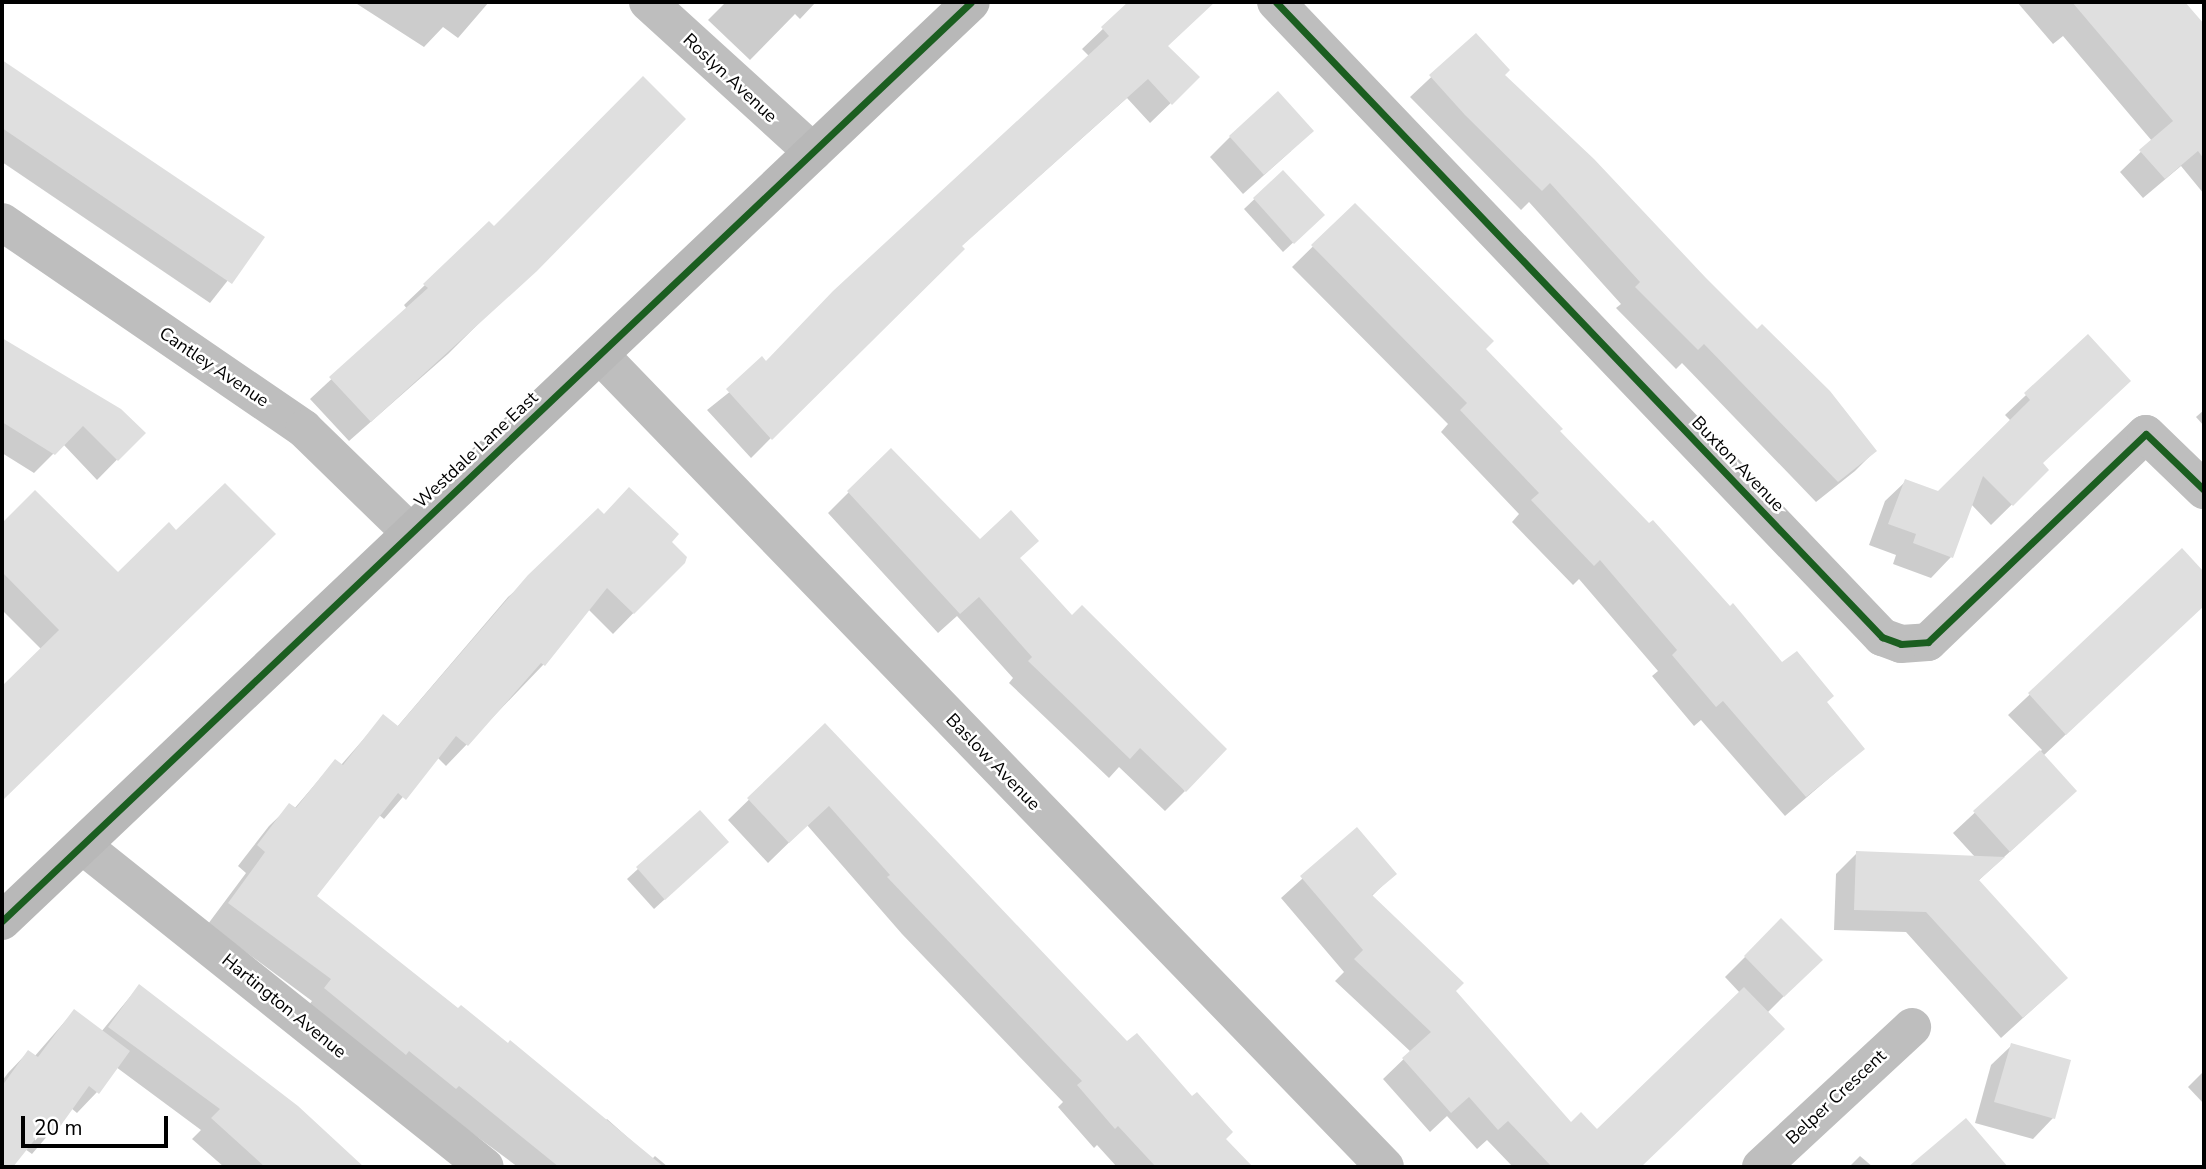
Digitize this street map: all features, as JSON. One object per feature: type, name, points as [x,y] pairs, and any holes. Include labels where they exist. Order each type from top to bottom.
[{"type":"street","name":"Roslyn Avenue","points":[[648,2],[813,152]]},
{"type":"street","name":"Westdale Lane East","points":[[2,920],[83,846],[410,532],[601,356],[971,2]]},
{"type":"street","name":"Buxton Avenue","points":[[1276,2],[1882,637],[1901,644],[1927,642],[2146,434],[2204,490]]},
{"type":"street","name":"Cantley Avenue","points":[[2,222],[304,429],[410,532]]},
{"type":"street","name":"Baslow Avenue","points":[[601,356],[1385,1167]]},
{"type":"street","name":"Hartington Avenue","points":[[83,846],[485,1167]]},
{"type":"street","name":"Belper Crescent","points":[[1760,1167],[1912,1027]]},
{"type":"building","points":[[1128,2],[1215,2],[1168,46],[1200,77],[1172,105],[1148,79],[962,246],[965,249],[772,440],[726,389],[762,356],[766,361],[833,291],[1109,36],[1101,27]]},
{"type":"building","points":[[2072,2],[2185,2],[2204,24],[2204,159],[2198,151],[2165,179],[2139,150],[2173,121]]},
{"type":"building","points":[[1476,33],[1510,70],[1505,75],[1594,159],[1757,329],[1762,324],[1830,391],[1877,451],[1838,482],[1704,344],[1698,350],[1635,287],[1640,282],[1550,183],[1542,191],[1465,115],[1429,75]]},
{"type":"building","points":[[2,60],[265,237],[232,284],[2,128]]},
{"type":"building","points":[[643,76],[686,119],[537,271],[371,422],[329,377],[428,288],[423,284],[489,221],[494,226]]},
{"type":"building","points":[[1278,91],[1314,131],[1264,175],[1229,136]]},
{"type":"building","points":[[1283,170],[1325,215],[1294,244],[1253,198]]},
{"type":"building","points":[[1355,203],[1494,341],[1486,349],[1649,523],[1653,520],[1730,606],[1733,603],[1782,662],[1797,651],[1834,696],[1827,702],[1865,749],[1806,797],[1723,701],[1716,707],[1672,655],[1677,650],[1600,560],[1594,566],[1531,500],[1539,493],[1460,410],[1467,403],[1311,245]]},
{"type":"building","points":[[2088,334],[2131,381],[2043,463],[2049,470],[2013,506],[1983,476],[1953,558],[1913,543],[1916,534],[1888,524],[1905,479],[1938,491],[2030,400],[2024,393]]},
{"type":"building","points":[[2,338],[121,409],[146,433],[118,461],[83,426],[55,455],[2,422]]},
{"type":"building","points":[[891,448],[980,539],[1011,510],[1039,541],[1020,558],[1072,615],[1082,605],[1227,749],[1186,792],[1140,748],[1130,759],[1028,661],[1032,657],[979,597],[960,614],[847,491]]},
{"type":"building","points":[[225,483],[276,534],[2,801],[2,686],[59,630],[2,572],[2,523],[35,490],[118,572],[169,522],[176,530]]},
{"type":"building","points":[[629,487],[679,534],[672,542],[687,557],[685,563],[634,614],[607,588],[545,666],[541,663],[468,746],[456,736],[406,800],[398,793],[317,896],[458,1008],[461,1005],[508,1043],[510,1040],[664,1167],[559,1167],[459,1086],[456,1089],[409,1051],[406,1055],[324,988],[331,979],[228,903],[265,852],[257,845],[289,803],[296,808],[335,759],[343,765],[383,714],[398,726],[528,575],[598,508],[604,514]]},
{"type":"building","points":[[2182,548],[2204,572],[2204,606],[2066,735],[2028,693]]},
{"type":"building","points":[[825,723],[1127,1041],[1137,1033],[1192,1096],[1197,1092],[1233,1132],[1226,1139],[1253,1167],[1156,1167],[1118,1126],[1115,1129],[1077,1085],[1082,1081],[887,877],[890,875],[829,806],[789,843],[747,798]]},
{"type":"building","points":[[2040,750],[2077,791],[2010,852],[1973,811]]},
{"type":"building","points":[[700,810],[729,842],[665,900],[636,867]]},
{"type":"building","points":[[1357,827],[1397,874],[1372,895],[1464,983],[1456,991],[1571,1122],[1581,1112],[1597,1129],[1744,987],[1785,1029],[1641,1167],[1552,1167],[1508,1121],[1498,1130],[1469,1097],[1451,1113],[1402,1058],[1431,1032],[1354,959],[1363,950],[1300,876]]},
{"type":"building","points":[[1856,851],[2005,857],[1979,880],[2068,978],[2023,1018],[1926,912],[1854,910]]},
{"type":"building","points":[[1781,918],[1823,960],[1784,997],[1744,956]]},
{"type":"building","points":[[139,984],[298,1106],[364,1167],[265,1167],[211,1118],[220,1109],[108,1027]]},
{"type":"building","points":[[74,1009],[130,1051],[99,1094],[89,1086],[54,1135],[44,1128],[13,1167],[2,1167],[2,1086],[28,1050],[38,1057]]},
{"type":"building","points":[[2011,1043],[2071,1060],[2055,1119],[1994,1102]]},
{"type":"building","points":[[1966,1118],[2008,1167],[1908,1167]]},
{"type":"cycle path","points":[[2,921],[971,2]]},
{"type":"cycle path","points":[[1276,2],[1882,637],[1901,644],[1928,642],[2146,434],[2204,490]]}]
